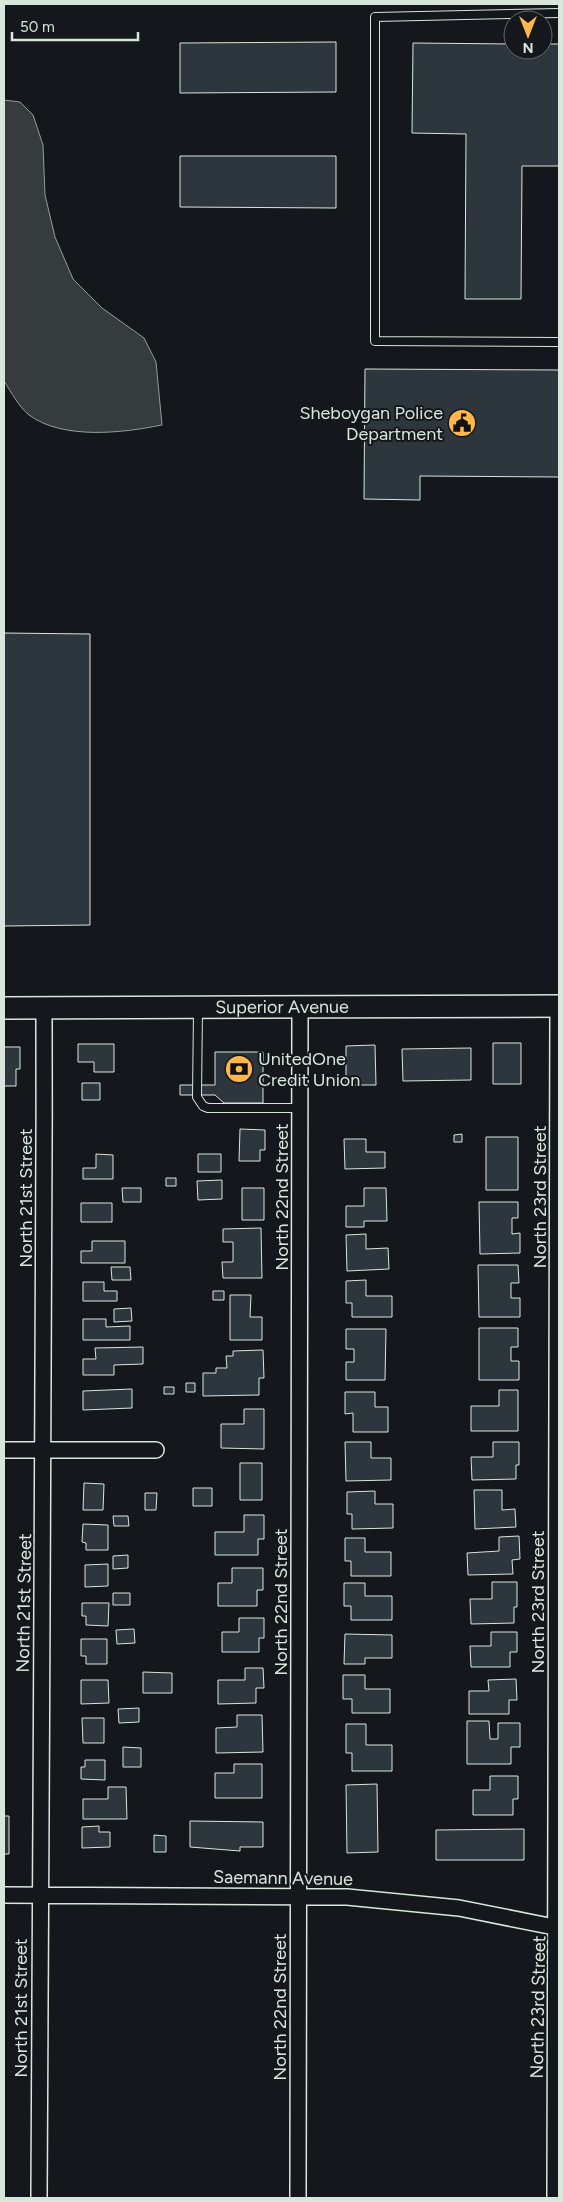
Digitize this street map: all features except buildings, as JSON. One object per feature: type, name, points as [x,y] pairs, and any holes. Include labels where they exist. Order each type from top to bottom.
[{"type":"street","name":"Superior Avenue","points":[[4,1008],[559,1006]]},
{"type":"street","name":"North 23rd Street","points":[[555,2198],[558,1928],[559,1006]]},
{"type":"street","name":"North 22nd Street","points":[[298,2198],[300,1007]]},
{"type":"street","name":"North 21st Street","points":[[39,2198],[45,1450],[44,1008]]},
{"type":"street","points":[[4,1450],[156,1450]]},
{"type":"street","name":"Saemann Avenue","points":[[4,1895],[299,1896],[396,1900],[459,1908],[558,1928]]},
{"type":"lane","points":[[559,13],[375,17],[375,341],[559,342]]},
{"type":"lane","points":[[198,1007],[197,1097],[203,1106],[208,1108],[300,1108]]},
{"type":"shaded area","points":[[4,100],[20,102],[33,115],[43,145],[45,195],[55,237],[73,279],[102,308],[144,338],[156,362],[162,425],[112,432],[76,431],[59,428],[43,423],[25,412],[4,381]]},
{"type":"place","name":"Sheboygan Police Department","points":[[462,423]]},
{"type":"place","name":"UnitedOne Credit Union","points":[[239,1069]]}]
